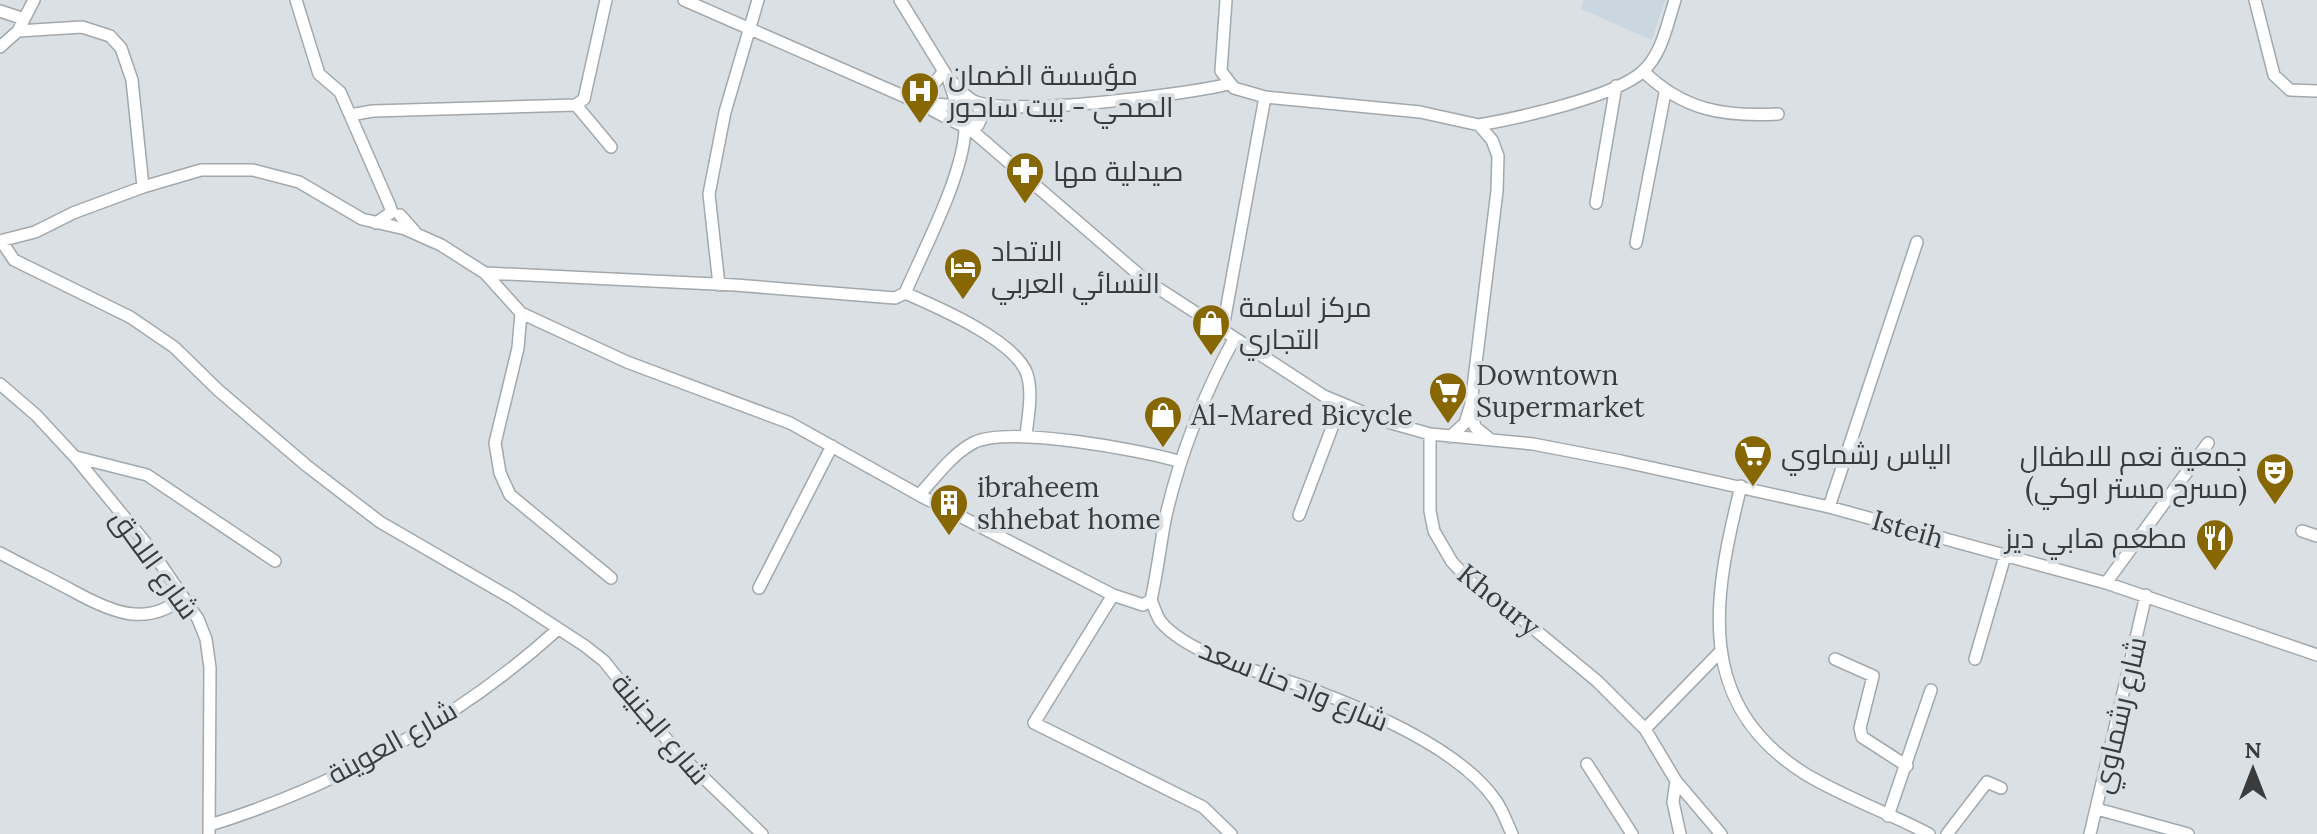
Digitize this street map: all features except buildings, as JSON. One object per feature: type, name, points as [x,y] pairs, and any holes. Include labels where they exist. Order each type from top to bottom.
[{"type":"street","points":[[0,47],[18,31],[34,0]]},
{"type":"street","points":[[296,0],[319,74],[340,92],[394,211],[403,223],[398,228]]},
{"type":"street","points":[[350,115],[373,111],[576,105],[584,99],[606,0]]},
{"type":"street","points":[[684,0],[912,100],[957,106]]},
{"type":"street","points":[[719,285],[709,194],[725,112],[758,0]]},
{"type":"street","points":[[900,0],[946,74],[980,108],[982,116],[978,125],[964,127]]},
{"type":"street","points":[[1226,0],[1221,71],[1229,84]]},
{"type":"street","points":[[485,273],[895,298],[905,293],[956,171],[963,148],[964,127],[954,115],[957,106],[964,101],[1018,106],[1115,100],[1229,84],[1265,97],[1420,112],[1479,125],[1516,119],[1616,86],[1643,71],[1660,46],[1675,0]]},
{"type":"street","points":[[2255,0],[2274,75],[2290,90],[2317,91]]},
{"type":"street","points":[[0,11],[24,19]]},
{"type":"street","points":[[18,31],[82,27],[110,36],[121,48],[132,80],[143,187]]},
{"type":"street","points":[[1643,71],[1665,93],[1715,111],[1741,116],[1778,114]]},
{"type":"street","points":[[912,100],[928,91],[946,74]]},
{"type":"street","points":[[946,74],[957,106]]},
{"type":"street","points":[[1596,203],[1616,86]]},
{"type":"street","points":[[1636,243],[1665,93]]},
{"type":"street","points":[[1222,333],[1265,97]]},
{"type":"street","name":"Isteih","points":[[912,100],[964,127],[1144,279],[1222,333],[1341,404],[1430,434],[1490,439],[1741,486],[1829,507],[2146,595],[2317,655]]},
{"type":"street","points":[[576,105],[611,147]]},
{"type":"street","points":[[982,116],[1018,106]]},
{"type":"street","points":[[1450,437],[1465,423],[1471,404],[1498,168],[1492,140],[1479,125]]},
{"type":"street","points":[[1,241],[143,187],[210,169],[253,170],[299,182],[362,219],[418,235],[485,273],[521,313],[627,362],[790,423],[931,503],[1113,595],[1143,605],[1151,600],[1165,521],[1181,462],[1212,382],[1234,339]]},
{"type":"street","points":[[376,223],[394,211]]},
{"type":"street","points":[[394,211],[418,235]]},
{"type":"street","name":"شارع الجنينة","points":[[1,241],[14,260],[130,317],[174,347],[218,390],[307,466],[380,522],[513,599],[604,661],[676,751],[762,834]]},
{"type":"street","points":[[1829,507],[1917,242]]},
{"type":"street","points":[[905,293],[957,316],[1021,362],[1029,381],[1026,435]]},
{"type":"street","points":[[521,313],[518,348],[495,443],[500,473],[510,495],[611,578]]},
{"type":"street","name":"شارع اللحق","points":[[0,384],[36,415],[75,457],[149,547],[183,597],[206,639],[210,668],[210,829]]},
{"type":"street","points":[[1299,515],[1341,404]]},
{"type":"street","points":[[1471,404],[1475,427],[1490,439]]},
{"type":"street","name":"Khoury","points":[[1430,434],[1430,511],[1434,531],[1452,562],[1476,587],[1514,612],[1597,681],[1645,729],[1676,781],[1721,834]]},
{"type":"street","points":[[919,495],[956,455],[975,442],[1026,435],[1156,454],[1181,462]]},
{"type":"street","points":[[2106,583],[2208,443]]},
{"type":"street","points":[[759,588],[832,446]]},
{"type":"street","points":[[75,457],[147,475],[275,561]]},
{"type":"street","points":[[1741,486],[1720,582],[1719,653],[1737,706],[1762,739],[1806,774],[1929,834]]},
{"type":"street","points":[[2302,531],[2317,536]]},
{"type":"street","points":[[0,553],[101,608],[131,616],[155,614],[183,597]]},
{"type":"street","points":[[1975,659],[2005,556]]},
{"type":"street","points":[[1113,595],[1034,723],[1203,807],[1231,834]]},
{"type":"street","name":"شارع رشماوي","points":[[2090,834],[2146,595]]},
{"type":"street","name":"شارع واد حنا سعد","points":[[1151,600],[1161,622],[1190,642],[1246,670],[1314,690],[1394,724],[1451,758],[1496,800],[1512,834]]},
{"type":"street","name":"شارع العوينة","points":[[210,829],[277,803],[394,747],[486,687],[557,630]]},
{"type":"street","points":[[1645,729],[1719,653]]},
{"type":"street","points":[[1835,659],[1873,676],[1860,728],[1862,737],[1907,766]]},
{"type":"street","points":[[1888,816],[1931,690]]},
{"type":"street","points":[[1587,764],[1632,834]]},
{"type":"street","points":[[1676,781],[1673,802],[1680,834]]},
{"type":"street","points":[[1947,834],[1987,782],[2001,788]]},
{"type":"street","points":[[2097,809],[2188,834]]},
{"type":"shaded area","points":[[1583,0],[1665,0],[1652,40],[1581,9]]},
{"type":"place","name":"مؤسسة الضمان الصحي - بيت ساحور","points":[[920,125]]},
{"type":"place","name":"صيدلية مها","points":[[1025,205]]},
{"type":"place","name":"الاتحاد النسائي العربي","points":[[963,301]]},
{"type":"place","name":"مركز اسامة التجاري","points":[[1211,357]]},
{"type":"place","name":"Downtown Supermarket","points":[[1448,425]]},
{"type":"place","name":"Al-Mared Bicycle","points":[[1163,449]]},
{"type":"place","name":"الياس رشماوي","points":[[1753,488]]},
{"type":"place","name":"جمعية نعم للاطفال (مسرح مستر اوكي)","points":[[2275,506]]},
{"type":"place","name":"ibraheem shhebat home","points":[[949,537]]},
{"type":"place","name":"مطعم هابي ديز","points":[[2215,572]]}]
